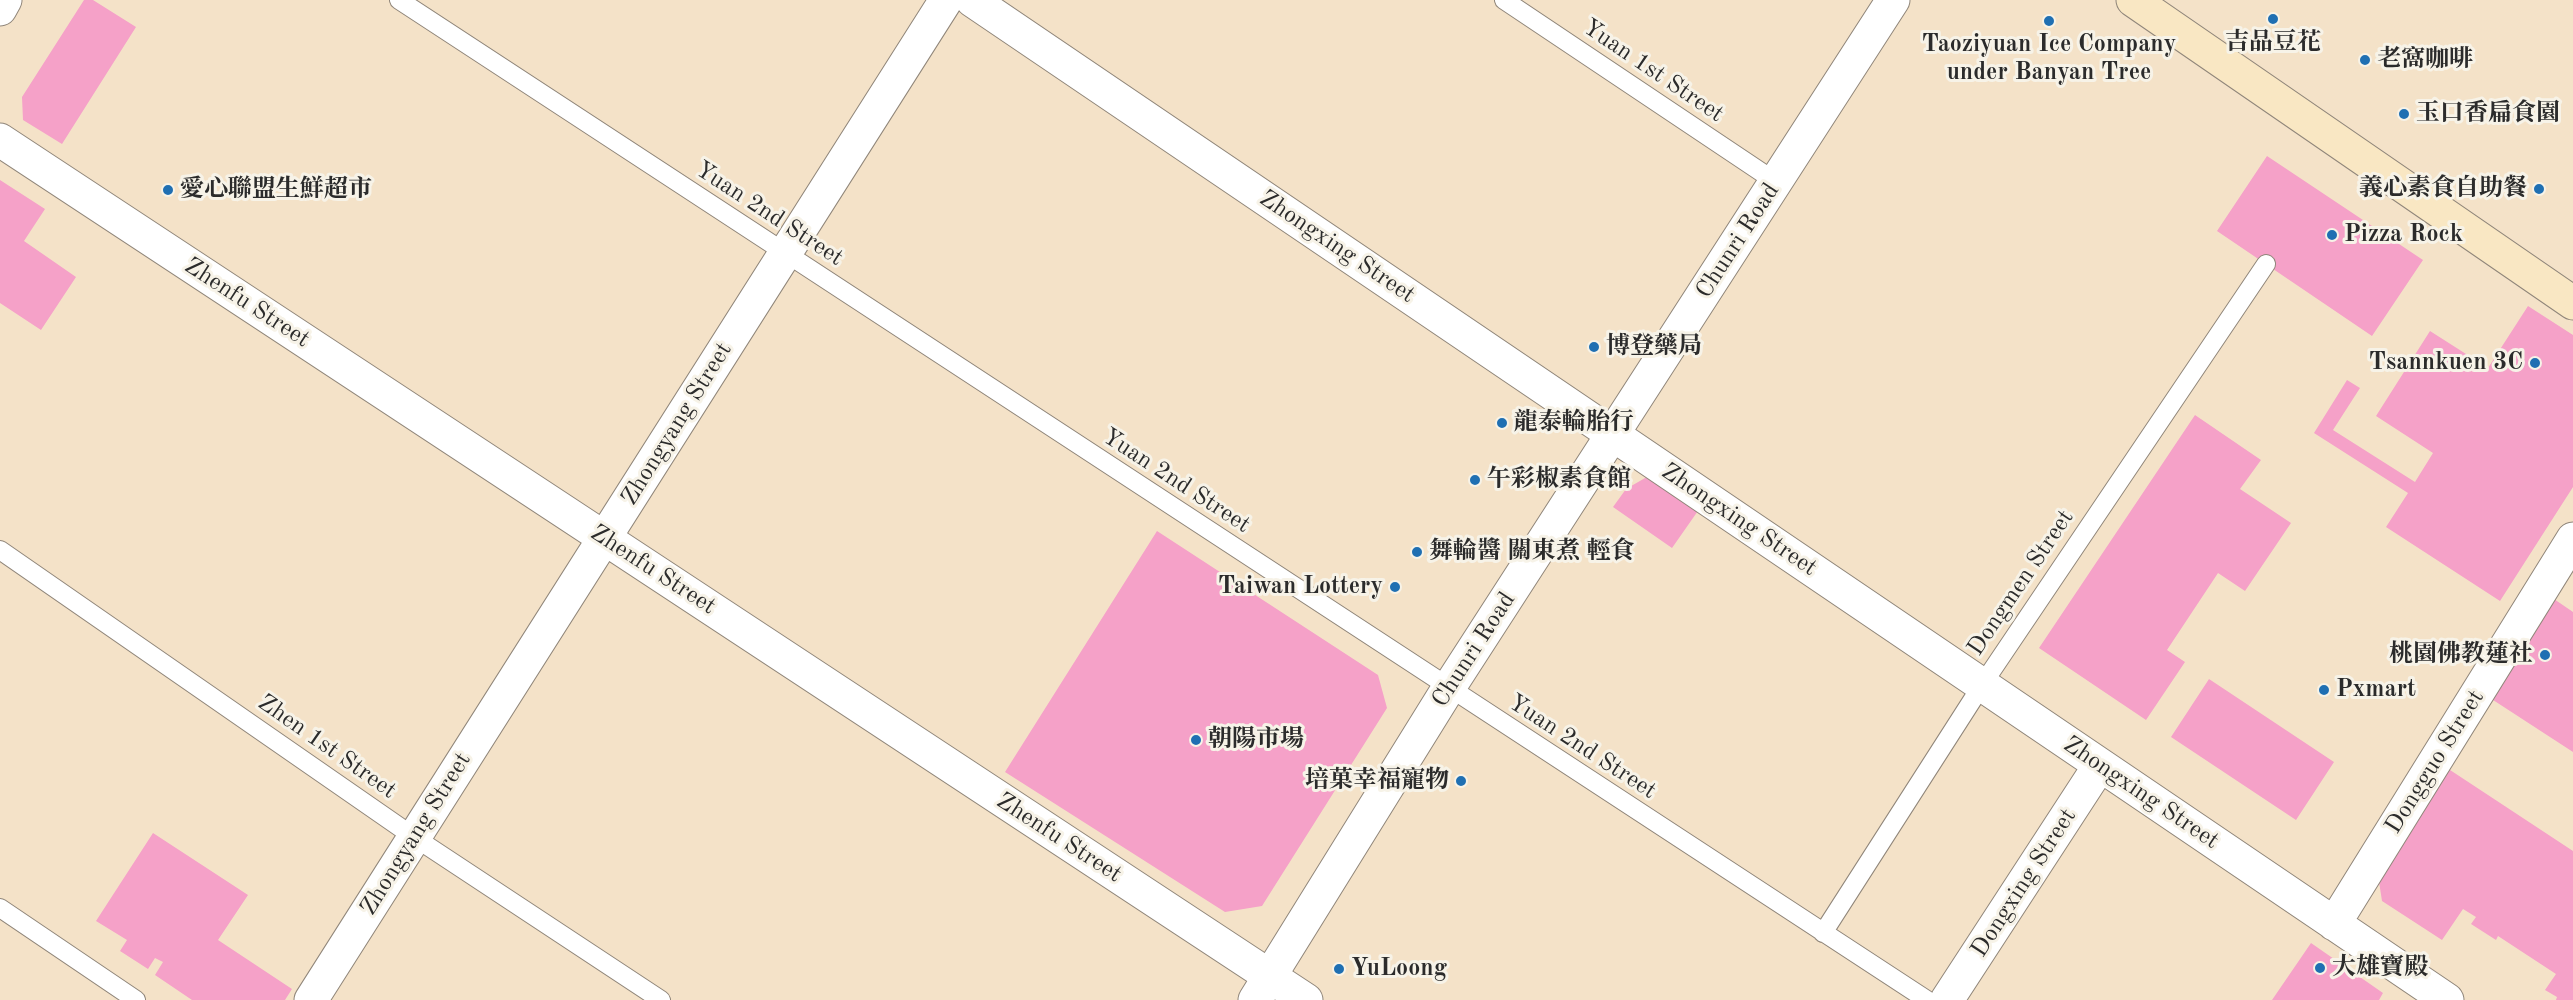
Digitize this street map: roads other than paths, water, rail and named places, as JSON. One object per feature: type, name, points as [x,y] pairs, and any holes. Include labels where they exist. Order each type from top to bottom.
[{"type":"main road","points":[[2133,0],[2573,303]]},
{"type":"street","points":[[0,9],[5,0]]},
{"type":"street","name":"Zhongyang Street","points":[[310,1000],[946,0]]},
{"type":"street","name":"Zhongxing Street","points":[[972,0],[2447,1000]]},
{"type":"street","name":"Chunri Road","points":[[1262,988],[1448,689],[1893,0]]},
{"type":"street","name":"Zhenfu Street","points":[[0,140],[604,538],[1262,988],[1306,1000]]},
{"type":"street","name":"Dongguo Street","points":[[2334,924],[2573,539]]},
{"type":"street","name":"Dongxing Street","points":[[1947,1000],[2100,765]]},
{"type":"lane","name":"Yuan 2nd Street","points":[[399,0],[1448,689],[1927,1000]]},
{"type":"lane","name":"Yuan 1st Street","points":[[1503,0],[1776,182]]},
{"type":"lane","name":"Dongmen Street","points":[[1823,933],[1982,685],[2266,264]]},
{"type":"lane","name":"Zhen 1st Street","points":[[0,549],[414,837],[661,1000]]},
{"type":"lane","points":[[0,908],[136,1000]]},
{"type":"place","name":"吉品豆花","points":[[2273,19]]},
{"type":"place","name":"Taoziyuan Ice Company under Banyan Tree","points":[[2049,21]]},
{"type":"place","name":"老窩咖啡","points":[[2365,60]]},
{"type":"place","name":"玉口香扁食園","points":[[2404,114]]},
{"type":"place","name":"義心素食自助餐","points":[[2539,189]]},
{"type":"place","name":"愛心聯盟生鮮超市","points":[[168,190]]},
{"type":"place","name":"Pizza Rock","points":[[2332,235]]},
{"type":"place","name":"博登藥局","points":[[1594,347]]},
{"type":"place","name":"Tsannkuen 3C","points":[[2535,363]]},
{"type":"place","name":"龍泰輪胎行","points":[[1502,423]]},
{"type":"place","name":"午彩椒素食館","points":[[1475,480]]},
{"type":"place","name":"舞輪醬 關東煮 輕食","points":[[1417,552]]},
{"type":"place","name":"Taiwan Lottery","points":[[1395,587]]},
{"type":"place","name":"桃園佛教蓮社","points":[[2545,655]]},
{"type":"place","name":"Pxmart","points":[[2324,690]]},
{"type":"place","name":"朝陽市場","points":[[1196,740]]},
{"type":"place","name":"培菓幸福寵物","points":[[1461,781]]},
{"type":"place","name":"大雄寶殿","points":[[2320,968]]},
{"type":"place","name":"YuLoong","points":[[1339,969]]}]
